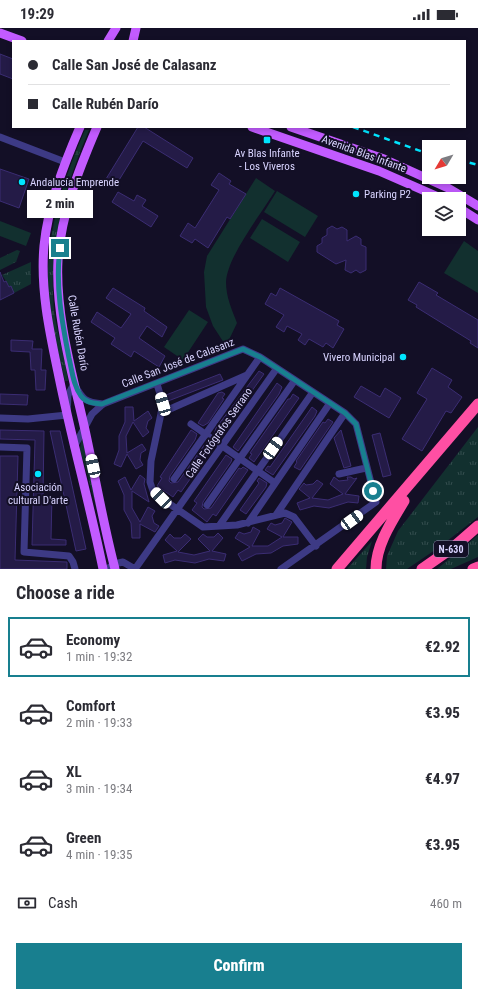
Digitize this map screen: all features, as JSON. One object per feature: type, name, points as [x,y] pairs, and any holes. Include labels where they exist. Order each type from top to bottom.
[{"type":"highway","points":[[337,569],[420,474],[478,404]]},
{"type":"highway","points":[[376,569],[376,559],[379,549],[396,514],[420,474]]},
{"type":"highway","name":"N-630","points":[[422,569],[455,546],[478,526]]},
{"type":"highway","name":"N-630","points":[[473,569],[478,567]]},
{"type":"main road","points":[[109,40],[116,28]]},
{"type":"main road","points":[[133,40],[136,28]]},
{"type":"main road","points":[[0,33],[19,40]]},
{"type":"main road","points":[[80,128],[65,162],[50,216],[44,244],[43,268],[46,318],[74,447],[103,569]]},
{"type":"main road","name":"Calle Rubén Darío","points":[[97,128],[80,168],[63,225],[58,260],[59,295],[74,384],[85,428],[112,567]]},
{"type":"main road","name":"Avenida Blas Infante","points":[[255,128],[379,171],[427,192]]},
{"type":"main road","name":"Avenida Blas Infante","points":[[294,128],[384,158],[448,188],[478,206]]},
{"type":"main road","points":[[466,212],[478,220]]},
{"type":"street","points":[[0,137],[65,162]]},
{"type":"street","name":"Calle San José de Calasanz","points":[[102,404],[157,384],[243,349],[260,357],[345,413],[356,424],[366,468],[376,502],[316,546],[281,569]]},
{"type":"street","points":[[174,479],[260,357]]},
{"type":"street","name":"Calle Fotógrafos Serrano","points":[[135,569],[277,368]]},
{"type":"street","points":[[161,413],[247,375]]},
{"type":"street","points":[[207,506],[295,380]]},
{"type":"street","points":[[74,384],[81,396],[88,402],[102,404]]},
{"type":"street","points":[[0,418],[28,419],[67,415],[68,395],[74,384]]},
{"type":"street","points":[[157,384],[163,404],[151,462],[150,482],[153,491],[203,527],[237,525],[285,513],[294,517],[316,546]]},
{"type":"street","points":[[219,526],[313,392]]},
{"type":"street","points":[[248,523],[330,403]]},
{"type":"street","points":[[74,447],[92,414],[102,404]]},
{"type":"street","points":[[276,515],[345,413]]},
{"type":"street","points":[[191,424],[275,483]]},
{"type":"street","points":[[0,447],[27,448],[24,552],[66,555],[71,557],[75,569]]},
{"type":"street","points":[[339,474],[366,468]]},
{"type":"street","points":[[112,567],[123,562],[135,569]]},
{"type":"green space","points":[[85,130],[89,130],[65,196],[53,263],[54,310],[67,372],[68,381],[65,381],[49,306],[49,252],[52,231],[62,190]]},
{"type":"green space","points":[[256,178],[275,191],[238,248],[228,272],[226,282],[227,293],[237,323],[226,346],[213,326],[206,307],[204,272],[207,256]]},
{"type":"green space","points":[[277,191],[318,216],[305,237],[264,212]]},
{"type":"green space","points":[[262,219],[300,242],[288,262],[250,238]]},
{"type":"green space","points":[[0,221],[31,233],[26,246],[0,236]]},
{"type":"green space","points":[[464,241],[478,251],[478,293],[444,273]]},
{"type":"green space","points":[[17,250],[20,251],[16,262],[0,270],[0,258]]},
{"type":"green space","points":[[31,262],[31,284],[14,293],[2,275]]},
{"type":"green space","points":[[189,310],[208,322],[183,360],[164,347]]},
{"type":"green space","points":[[478,427],[478,517],[438,548],[407,569],[386,569],[387,556],[398,531]]},
{"type":"green space","points":[[82,437],[98,514],[80,449]]},
{"type":"green space","points":[[478,535],[478,557],[451,569],[437,569]]},
{"type":"green space","points":[[372,541],[367,557],[366,569],[347,569]]},
{"type":"building","points":[[0,54],[12,59],[12,79],[0,74]]},
{"type":"building","points":[[137,128],[146,128],[193,158],[187,168],[143,141],[116,185],[106,179]]},
{"type":"building","points":[[0,169],[29,179],[19,208],[0,201]]},
{"type":"building","points":[[219,173],[231,181],[229,184],[246,194],[230,219],[227,217],[208,248],[195,239],[192,243],[180,236],[188,223],[195,228],[219,190],[211,185]]},
{"type":"building","points":[[118,192],[134,201],[137,195],[146,200],[142,206],[158,216],[151,227],[112,202]]},
{"type":"building","points":[[332,226],[337,229],[342,227],[347,230],[347,241],[356,236],[361,239],[361,245],[366,247],[366,270],[360,273],[356,270],[351,273],[345,270],[346,260],[336,264],[317,252],[317,246],[322,243],[322,238],[327,235],[327,229]]},
{"type":"building","points":[[0,272],[4,282],[6,281],[9,287],[11,286],[14,293],[0,300]]},
{"type":"building","points":[[419,282],[438,293],[436,295],[478,320],[478,348],[470,343],[471,341],[416,307],[417,305],[408,300]]},
{"type":"building","points":[[113,288],[145,308],[144,311],[167,327],[162,337],[147,326],[139,338],[165,356],[159,367],[134,351],[131,357],[111,344],[115,338],[91,322],[97,312],[121,328],[131,314],[106,298]]},
{"type":"building","points":[[280,288],[339,321],[337,325],[344,329],[333,348],[326,343],[323,347],[309,339],[305,345],[298,340],[302,334],[287,326],[284,332],[276,327],[284,315],[265,304],[271,293],[276,296]]},
{"type":"building","points":[[11,340],[33,341],[32,349],[42,349],[41,370],[46,370],[45,390],[36,390],[35,370],[31,370],[30,352],[11,351]]},
{"type":"building","points":[[432,368],[452,380],[448,387],[462,397],[451,413],[446,411],[422,451],[402,439],[427,399],[417,393]]},
{"type":"building","points":[[259,371],[264,374],[219,437],[214,434],[216,428]]},
{"type":"building","points":[[220,374],[223,380],[168,401],[166,395]]},
{"type":"building","points":[[277,383],[282,387],[279,394],[238,451],[233,447]]},
{"type":"building","points":[[361,386],[380,397],[385,388],[401,398],[389,418],[354,397]]},
{"type":"building","points":[[222,392],[225,394],[222,398],[224,399],[208,423],[203,426],[198,423],[218,393]]},
{"type":"building","points":[[0,394],[28,395],[27,405],[0,404]]},
{"type":"building","points":[[293,394],[299,398],[254,462],[249,458],[252,454],[250,453]]},
{"type":"building","points":[[125,407],[133,407],[134,421],[148,411],[152,418],[148,421],[146,428],[149,432],[143,437],[133,422],[126,436],[127,453],[142,444],[146,450],[141,453],[140,460],[143,465],[136,469],[127,454],[121,467],[114,464],[119,450],[119,436],[125,422]]},
{"type":"building","points":[[312,407],[317,411],[315,416],[273,475],[265,470],[268,466],[270,467]]},
{"type":"building","points":[[328,419],[333,422],[300,470],[294,467],[297,462],[296,461],[323,422],[325,423]]},
{"type":"building","points":[[0,430],[44,431],[43,496],[52,496],[51,539],[66,540],[66,545],[32,545],[35,440],[0,439]]},
{"type":"building","points":[[191,430],[197,434],[195,440],[170,476],[169,481],[171,483],[178,482],[205,444],[208,442],[213,446],[181,492],[178,490],[173,497],[157,486],[162,478],[160,477]]},
{"type":"building","points":[[341,430],[351,466],[344,468],[334,438]]},
{"type":"building","points":[[50,431],[60,431],[86,549],[76,551]]},
{"type":"building","points":[[380,433],[391,475],[383,477],[372,435]]},
{"type":"building","points":[[226,455],[232,459],[231,462],[203,502],[202,507],[204,509],[211,508],[239,468],[241,469],[243,467],[248,470],[216,516],[213,514],[207,522],[192,510],[197,503],[194,501]]},
{"type":"building","points":[[0,456],[18,456],[15,560],[67,562],[67,569],[0,569]]},
{"type":"building","points":[[140,475],[145,479],[144,484],[149,502],[132,491],[132,508],[140,522],[148,507],[155,511],[152,516],[154,523],[159,526],[155,532],[140,524],[140,538],[132,538],[131,523],[124,510],[124,495],[118,481],[125,477],[131,490]]},
{"type":"building","points":[[334,477],[339,481],[348,480],[347,477],[354,479],[357,478],[345,494],[359,496],[358,503],[348,502],[329,508],[314,506],[300,510],[297,503],[310,498],[299,489],[304,483],[306,485],[313,484],[317,480],[323,484],[312,498],[328,500],[343,494],[330,484]]},
{"type":"building","points":[[259,478],[267,483],[266,487],[246,514],[240,510],[259,483],[257,481]]},
{"type":"building","points":[[285,518],[292,522],[283,537],[298,537],[298,544],[283,546],[271,553],[256,554],[242,561],[238,554],[250,547],[235,538],[239,532],[244,534],[251,532],[253,527],[260,531],[252,546],[268,546],[282,537],[267,529],[271,523],[275,525],[282,523]]},
{"type":"building","points":[[218,533],[223,538],[212,551],[226,554],[224,561],[209,559],[195,563],[175,560],[165,563],[163,555],[177,551],[165,540],[170,534],[174,538],[181,538],[185,534],[191,539],[178,552],[194,555],[210,551],[198,539],[203,534],[207,537],[214,537]]},
{"type":"railway","points":[[356,128],[422,152]]},
{"type":"railway","points":[[466,162],[478,165]]},
{"type":"place","name":"Av Blas Infante - Los Viveros","points":[[267,140]]},
{"type":"place","name":"Andalucía Emprende","points":[[22,182]]},
{"type":"place","name":"Parking P2","points":[[356,194]]},
{"type":"place","name":"Vivero Municipal","points":[[403,357]]},
{"type":"place","name":"Asociación cultural D'arte","points":[[38,474]]},
{"type":"route","points":[[60,248],[58,260],[59,295],[74,384],[81,396],[88,402],[102,404],[157,384],[243,349],[260,357],[330,403],[345,413],[356,424],[373,491]]}]
